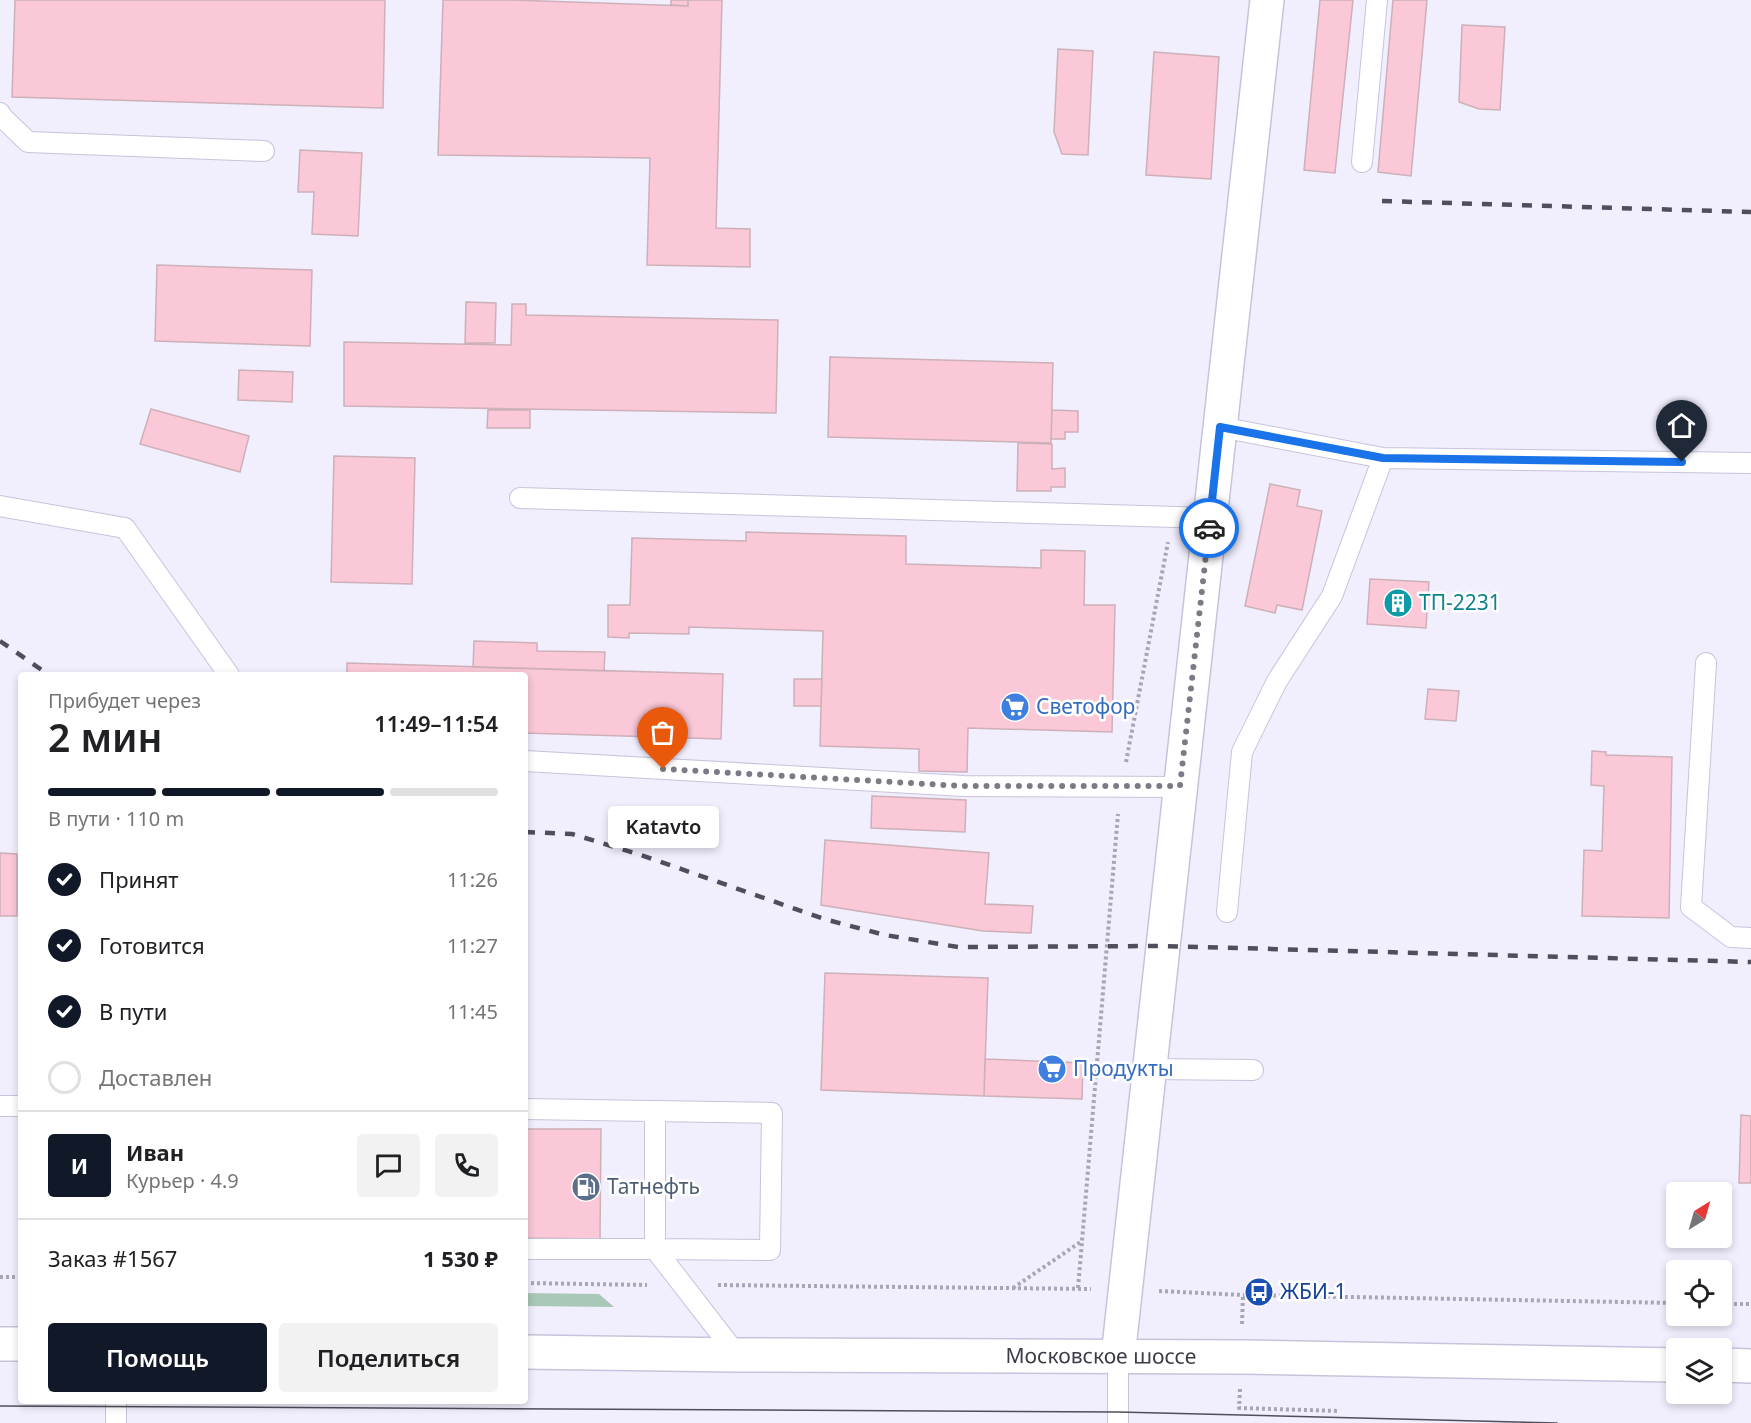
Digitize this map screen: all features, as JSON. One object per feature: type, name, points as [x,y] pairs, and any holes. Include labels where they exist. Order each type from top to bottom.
[{"type":"main road","points":[[1118,1357],[1267,0]]},
{"type":"main road","points":[[0,1344],[18,1344]]},
{"type":"main road","name":"Московское шоссе","points":[[528,1352],[1666,1365]]},
{"type":"main road","points":[[1732,1365],[1751,1366]]},
{"type":"lane","points":[[1362,162],[1377,0]]},
{"type":"lane","points":[[0,113],[28,142],[264,151]]},
{"type":"lane","points":[[1220,427],[1383,458],[1751,463]]},
{"type":"lane","points":[[1227,912],[1242,752],[1277,681],[1332,596],[1383,458]]},
{"type":"lane","points":[[520,498],[1210,518]]},
{"type":"lane","points":[[0,506],[125,528],[227,672]]},
{"type":"lane","points":[[1706,663],[1691,907],[1731,937],[1751,938]]},
{"type":"lane","points":[[528,761],[963,786],[1180,786]]},
{"type":"lane","points":[[1149,1069],[1253,1071]]},
{"type":"lane","points":[[0,1106],[18,1106]]},
{"type":"lane","points":[[528,1109],[772,1113],[770,1250],[528,1249]]},
{"type":"lane","points":[[655,1112],[655,1249],[737,1355]]},
{"type":"lane","points":[[1118,1357],[1118,1423]]},
{"type":"lane","points":[[116,1404],[116,1423]]},
{"type":"path","points":[[1078,1289],[1121,786],[1173,517]]},
{"type":"path","points":[[1013,1288],[1082,1241]]},
{"type":"path","points":[[0,1277],[18,1277]]},
{"type":"path","points":[[1732,1304],[1751,1304]]},
{"type":"green space","points":[[528,1293],[599,1294],[614,1307],[528,1306]]},
{"type":"building","points":[[15,0],[385,0],[383,108],[12,97]]},
{"type":"building","points":[[443,0],[688,6],[688,0],[722,0],[716,228],[750,229],[750,267],[647,265],[650,158],[438,155]]},
{"type":"building","points":[[671,0],[688,0],[688,6],[671,5]]},
{"type":"building","points":[[1320,0],[1353,0],[1335,173],[1304,170]]},
{"type":"building","points":[[1393,0],[1427,0],[1411,176],[1378,172]]},
{"type":"building","points":[[1462,25],[1505,27],[1500,110],[1479,109],[1459,102]]},
{"type":"building","points":[[1058,49],[1093,51],[1088,155],[1062,154],[1054,132]]},
{"type":"building","points":[[1154,52],[1219,57],[1211,179],[1146,175]]},
{"type":"building","points":[[300,150],[362,153],[358,236],[312,234],[314,192],[298,192]]},
{"type":"building","points":[[157,265],[312,270],[310,346],[155,341]]},
{"type":"building","points":[[466,302],[496,303],[495,343],[465,343]]},
{"type":"building","points":[[512,304],[526,304],[526,315],[778,320],[776,413],[344,406],[344,342],[511,345]]},
{"type":"building","points":[[830,357],[1053,363],[1051,443],[828,437]]},
{"type":"building","points":[[239,370],[293,372],[292,402],[238,400]]},
{"type":"building","points":[[151,409],[249,436],[240,472],[140,444]]},
{"type":"building","points":[[488,410],[530,410],[530,428],[487,428]]},
{"type":"building","points":[[1052,410],[1078,411],[1078,432],[1065,432],[1065,439],[1051,439]]},
{"type":"building","points":[[1018,443],[1052,444],[1052,469],[1065,468],[1065,487],[1051,487],[1051,491],[1017,491]]},
{"type":"building","points":[[334,456],[415,458],[412,584],[331,582]]},
{"type":"building","points":[[1270,484],[1300,490],[1297,506],[1322,511],[1302,610],[1277,605],[1275,613],[1245,606]]},
{"type":"building","points":[[746,532],[906,536],[906,564],[1041,568],[1041,550],[1085,551],[1084,605],[1115,605],[1112,732],[968,728],[967,772],[919,771],[919,749],[820,746],[823,631],[689,627],[689,634],[629,633],[629,638],[608,637],[608,605],[630,605],[632,538],[746,541]]},
{"type":"building","name":"ТП-2231","points":[[1370,579],[1429,582],[1426,628],[1367,624]]},
{"type":"building","points":[[474,641],[537,643],[537,651],[605,652],[604,671],[473,667]]},
{"type":"building","points":[[347,663],[723,674],[721,739],[528,733],[528,672],[347,672]]},
{"type":"building","points":[[794,679],[822,679],[821,706],[794,706]]},
{"type":"building","points":[[1428,689],[1459,691],[1456,721],[1425,719]]},
{"type":"building","points":[[1592,751],[1606,752],[1606,755],[1672,757],[1669,918],[1582,916],[1584,850],[1602,851],[1604,786],[1591,785]]},
{"type":"building","points":[[872,796],[966,800],[965,832],[871,828]]},
{"type":"building","points":[[825,840],[989,853],[985,904],[1033,906],[1031,933],[983,931],[821,905]]},
{"type":"building","points":[[0,853],[17,854],[17,916],[0,916]]},
{"type":"building","points":[[825,973],[988,978],[984,1096],[821,1090]]},
{"type":"building","points":[[985,1059],[1083,1063],[1082,1099],[984,1096]]},
{"type":"building","points":[[1741,1115],[1751,1116],[1751,1183],[1739,1183]]},
{"type":"building","points":[[528,1129],[601,1129],[600,1239],[528,1238]]},
{"type":"tram line","points":[[0,1406],[1118,1412],[1557,1423]]},
{"type":"railway","points":[[1382,201],[1751,212]]},
{"type":"railway","points":[[0,641],[45,672]]},
{"type":"railway","points":[[528,832],[572,834],[641,855],[824,919],[885,935],[958,947],[1163,946],[1751,962]]},
{"type":"way so far","points":[[663,769],[963,786],[1180,786],[1209,528]]},
{"type":"place","name":"ТП-2231","points":[[1398,603]]},
{"type":"place","name":"Светофор","points":[[1015,707]]},
{"type":"place","name":"Katavto","points":[[663,769]]},
{"type":"place","name":"Продукты","points":[[1052,1069]]},
{"type":"place","name":"Татнефть","points":[[586,1187]]},
{"type":"place","name":"ЖБИ-1","points":[[1259,1292]]},
{"type":"route","points":[[1209,528],[1220,427],[1383,458],[1682,462]]}]
